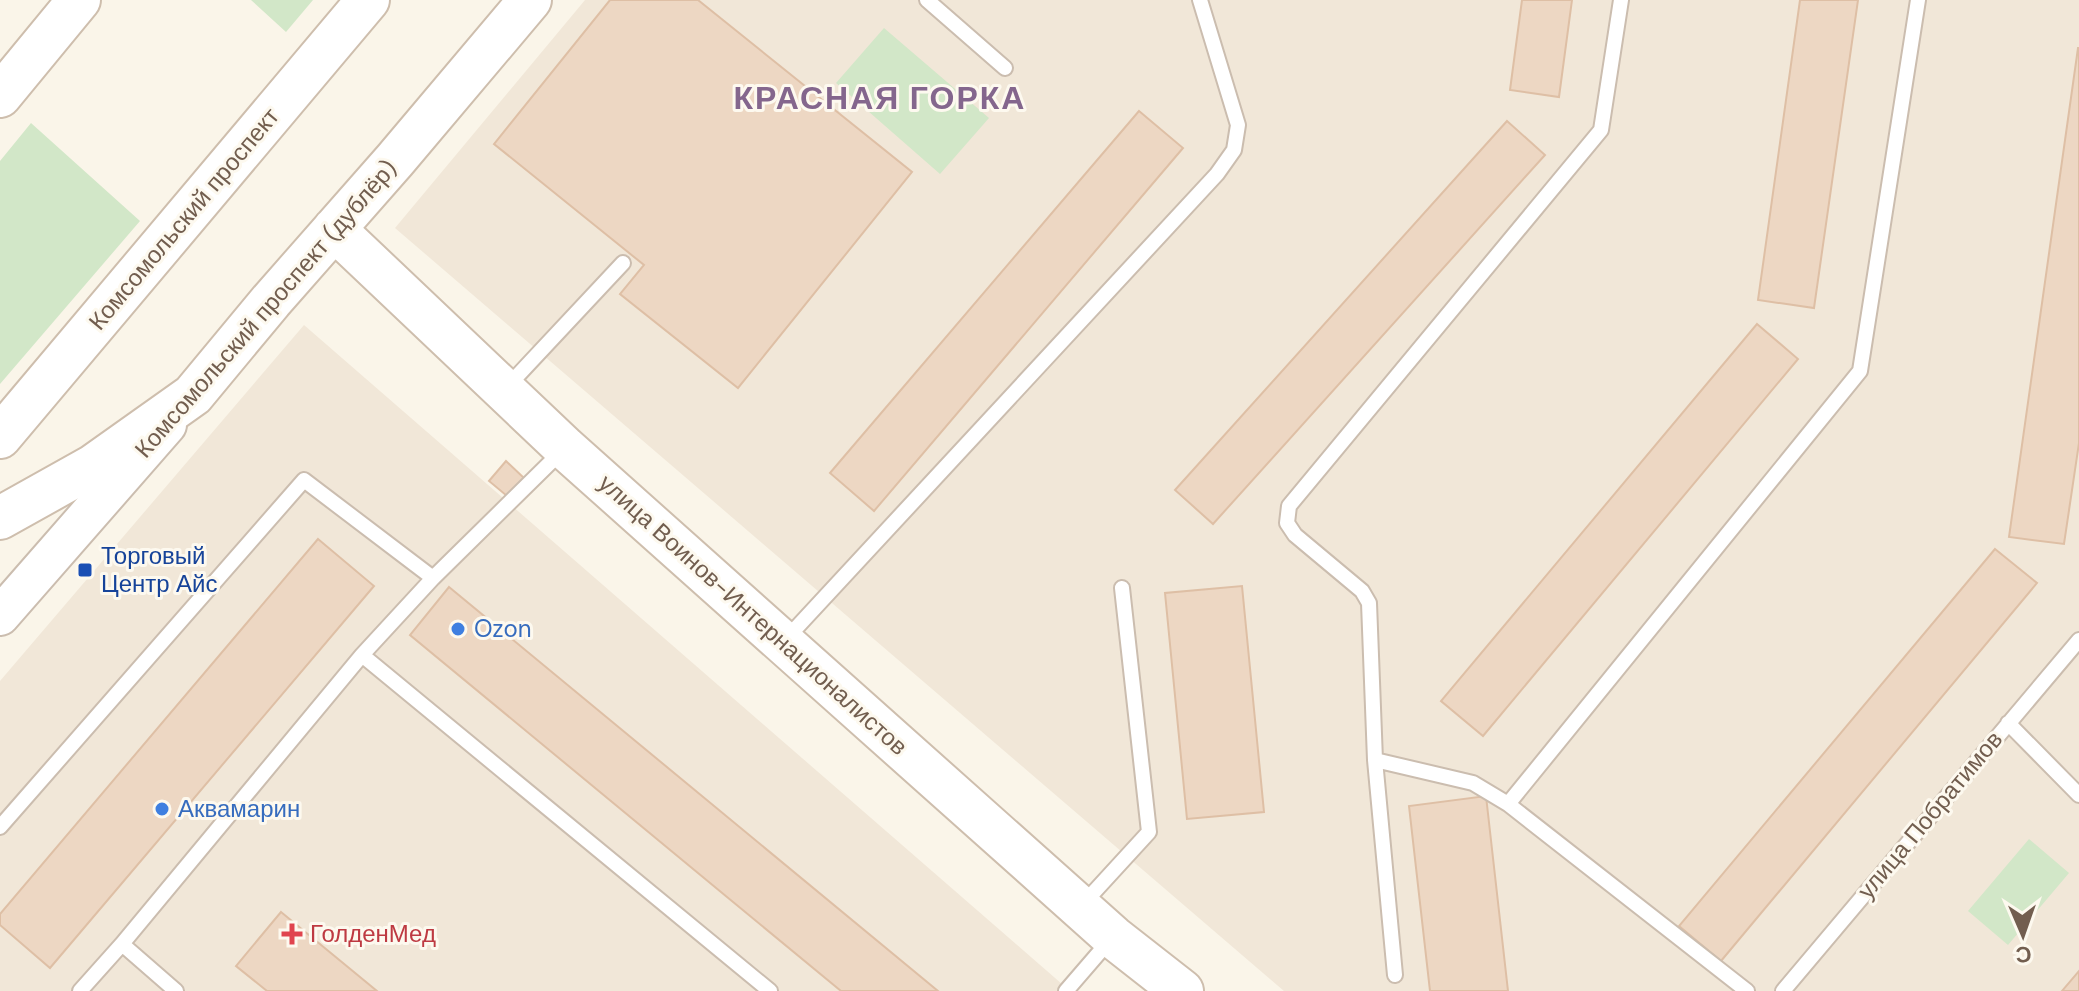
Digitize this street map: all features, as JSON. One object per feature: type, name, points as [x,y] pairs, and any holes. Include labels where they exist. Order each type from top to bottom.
[{"type":"main road","points":[[0,96],[79,0]]},
{"type":"main road","name":"Комсомольский проспект","points":[[0,437],[368,0]]},
{"type":"main road","name":"Комсомольский проспект (дублёр)","points":[[193,395],[530,0]]},
{"type":"main road","name":"улица Воинов-Интернационалистов","points":[[334,229],[565,448],[1113,937],[1182,991]]},
{"type":"main road","points":[[0,518],[93,466],[193,395]]},
{"type":"street","name":"Комсомольский проспект (дублёр)","points":[[0,616],[193,395]]},
{"type":"lane","points":[[927,0],[1005,68]]},
{"type":"lane","points":[[783,642],[1217,174],[1234,150],[1238,125],[1200,0]]},
{"type":"lane","points":[[1395,975],[1375,760],[1369,603],[1362,591],[1295,535],[1287,523],[1289,506],[1601,130],[1621,0]]},
{"type":"lane","points":[[1508,804],[1860,371],[1918,0]]},
{"type":"lane","points":[[505,390],[623,263]]},
{"type":"lane","points":[[80,991],[362,655],[433,578],[565,448]]},
{"type":"lane","points":[[0,827],[304,480],[433,578]]},
{"type":"lane","points":[[1080,907],[1149,832],[1122,588]]},
{"type":"lane","name":"улица Побратимов","points":[[1783,991],[2079,640]]},
{"type":"lane","points":[[362,655],[770,991]]},
{"type":"lane","points":[[2008,723],[2079,795]]},
{"type":"lane","points":[[1375,760],[1473,783],[1508,804],[1747,991]]},
{"type":"lane","points":[[1066,991],[1113,937]]},
{"type":"lane","points":[[122,944],[176,991]]},
{"type":"shaded area","points":[[585,0],[2079,0],[2079,991],[1284,991],[395,228]]},
{"type":"shaded area","points":[[304,325],[1070,991],[0,991],[0,681]]},
{"type":"green space","points":[[251,0],[313,0],[286,32]]},
{"type":"green space","points":[[884,28],[989,118],[940,174],[836,83]]},
{"type":"green space","points":[[31,123],[140,221],[0,384],[0,161]]},
{"type":"green space","points":[[2029,839],[2069,873],[2008,945],[1968,911]]},
{"type":"building","points":[[610,0],[698,0],[912,172],[738,388],[620,294],[644,265],[494,144]]},
{"type":"building","points":[[1522,0],[1572,0],[1559,97],[1510,90]]},
{"type":"building","points":[[1800,0],[1858,0],[1814,308],[1758,300]]},
{"type":"building","points":[[2078,48],[2079,443],[2064,544],[2009,537]]},
{"type":"building","points":[[1139,111],[1183,148],[874,511],[830,473]]},
{"type":"building","points":[[1507,121],[1545,155],[1213,524],[1175,490]]},
{"type":"building","points":[[1757,324],[1798,359],[1483,736],[1441,701]]},
{"type":"building","points":[[506,461],[524,478],[507,496],[489,481]]},
{"type":"building","points":[[318,539],[374,586],[50,968],[0,925],[0,914]]},
{"type":"building","points":[[1995,549],[2037,583],[1721,961],[1679,926]]},
{"type":"building","points":[[1242,586],[1264,812],[1187,819],[1165,593]]},
{"type":"building","points":[[449,587],[938,991],[841,991],[727,897],[410,635]]},
{"type":"building","points":[[1486,796],[1508,991],[1430,991],[1409,806]]},
{"type":"building","points":[[281,912],[377,991],[267,991],[236,966]]},
{"type":"building","points":[[2079,971],[2079,991],[2062,991]]},
{"type":"place","name":"Торговый Центр Айс","points":[[85,570]]},
{"type":"place","name":"Ozon","points":[[458,629]]},
{"type":"place","name":"Аквамарин","points":[[162,809]]},
{"type":"place","name":"ГолденМед","points":[[292,934]]},
{"type":"district","name":"КРАСНАЯ ГОРКА","points":[[880,98]]}]
